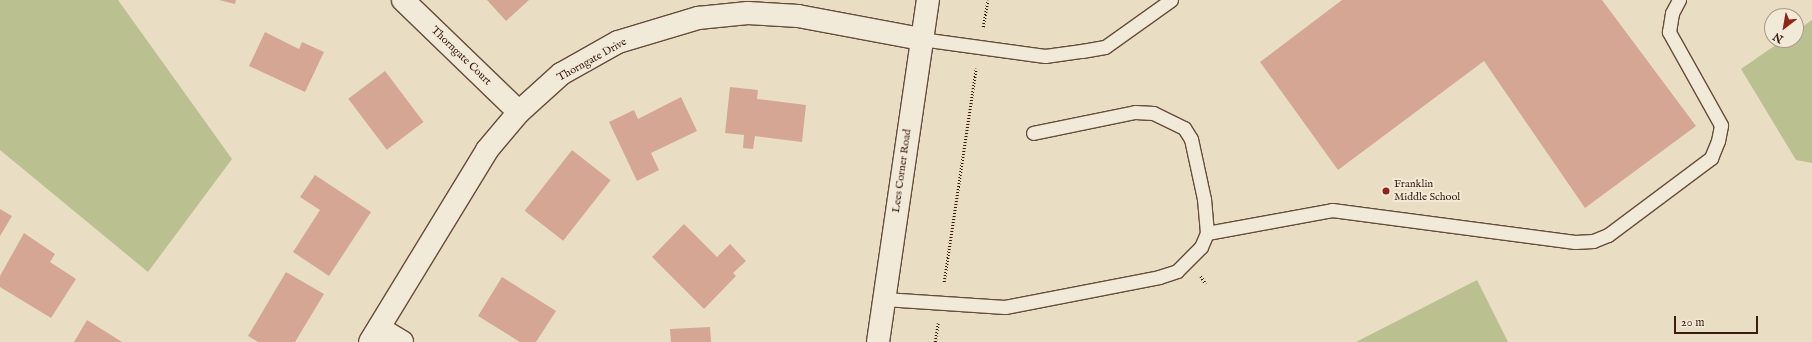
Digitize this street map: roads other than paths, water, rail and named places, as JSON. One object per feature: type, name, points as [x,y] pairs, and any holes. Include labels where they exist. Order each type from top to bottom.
[{"type":"street","name":"Thorngate Court","points":[[403,0],[519,112]]},
{"type":"street","name":"Lees Corner Road","points":[[878,342],[921,39],[928,0]]},
{"type":"street","name":"Thorngate Drive","points":[[374,335],[487,150],[519,112],[561,74],[618,42],[698,18],[748,13],[798,16],[921,39]]},
{"type":"street","points":[[374,335],[402,342]]},
{"type":"lane","points":[[921,39],[1045,56],[1105,47],[1171,0]]},
{"type":"lane","points":[[1207,233],[1332,210],[1575,242],[1593,241],[1608,235],[1711,158],[1718,141],[1721,125],[1669,32],[1672,13],[1679,0]]},
{"type":"lane","points":[[884,299],[940,304],[1005,307],[1159,277],[1177,271],[1201,247],[1207,233],[1204,199],[1191,139],[1184,128],[1171,120],[1153,113],[1135,112],[1034,133]]},
{"type":"place","name":"Franklin Middle School","points":[[1386,191]]}]
